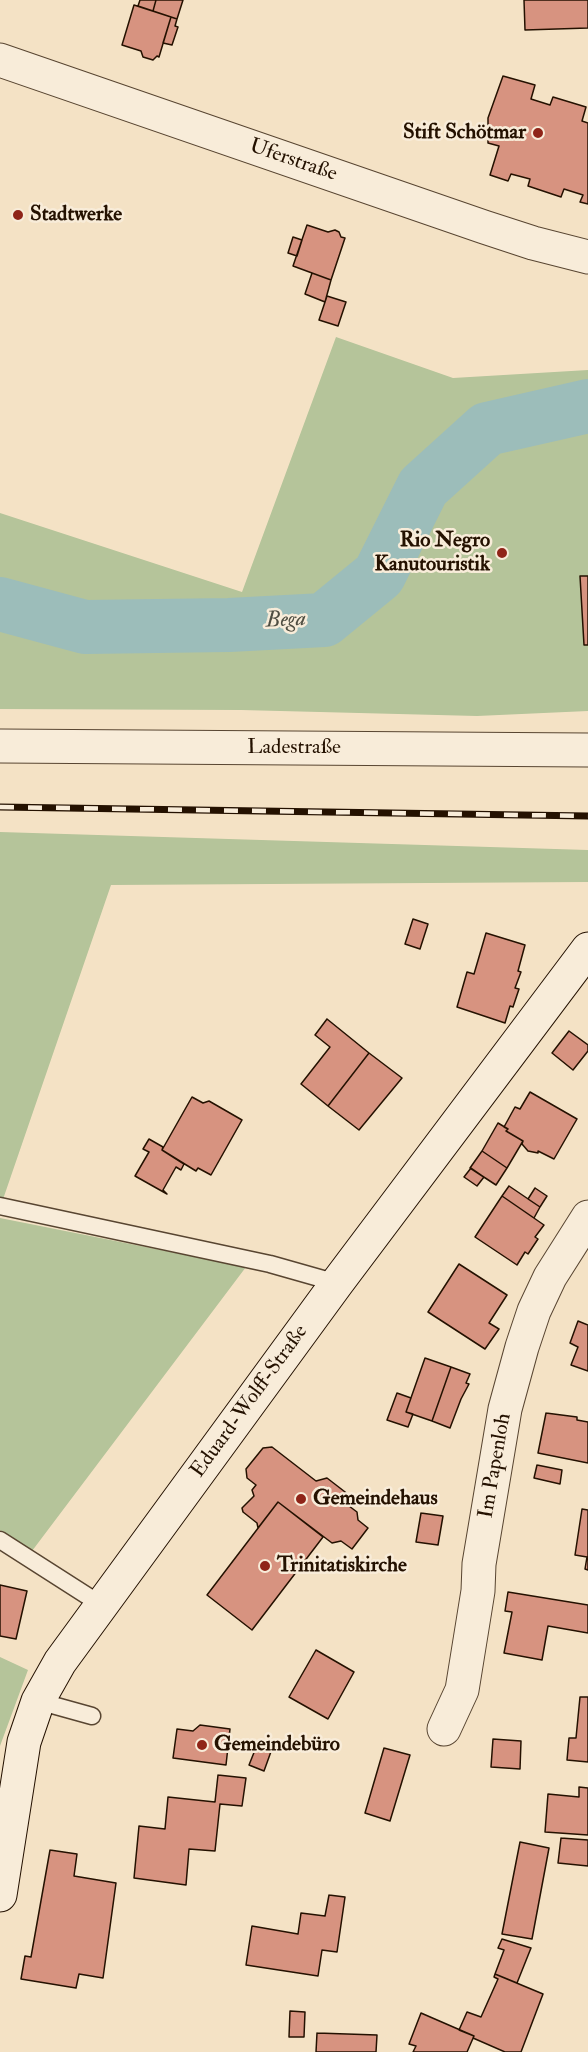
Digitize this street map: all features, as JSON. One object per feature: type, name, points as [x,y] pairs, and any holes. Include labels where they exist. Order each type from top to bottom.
[{"type":"street","name":"Uferstraße","points":[[0,60],[484,227],[588,257]]},
{"type":"street","name":"Ladestraße","points":[[0,746],[588,750]]},
{"type":"street","name":"Eduard-Wolff-Straße","points":[[0,1895],[24,1742],[38,1701],[60,1662],[100,1604],[337,1283],[588,949]]},
{"type":"street","name":"Im Papenloh","points":[[444,1729],[462,1690],[478,1591],[479,1564],[505,1409],[522,1347],[534,1311],[550,1277],[588,1217]]},
{"type":"lane","points":[[0,1206],[270,1264],[337,1283]]},
{"type":"lane","points":[[0,1540],[100,1604]]},
{"type":"lane","points":[[38,1701],[92,1716]]},
{"type":"green space","points":[[336,337],[453,378],[588,370],[588,711],[477,716],[241,710],[0,709],[0,513],[242,592]]},
{"type":"green space","points":[[0,832],[588,850],[588,882],[111,885],[0,1208]]},
{"type":"green space","points":[[0,1218],[246,1267],[32,1551],[0,1530]]},
{"type":"green space","points":[[0,1657],[28,1670],[0,1746]]},
{"type":"building","points":[[140,0],[156,0],[153,11],[138,6]]},
{"type":"building","points":[[156,0],[183,0],[177,19],[153,11]]},
{"type":"building","points":[[524,0],[588,0],[588,28],[525,30]]},
{"type":"building","points":[[134,5],[171,17],[159,57],[153,60],[143,57],[141,51],[122,45]]},
{"type":"building","points":[[171,17],[177,19],[175,26],[178,27],[172,45],[163,43]]},
{"type":"building","name":"Stift Schötmar","points":[[503,76],[535,85],[531,99],[550,105],[553,97],[586,107],[582,121],[588,123],[588,204],[580,202],[583,195],[564,189],[561,197],[528,186],[530,179],[511,174],[508,181],[490,175],[499,146],[488,143],[488,118]]},
{"type":"building","points":[[307,225],[328,232],[335,230],[345,238],[331,280],[293,266]]},
{"type":"building","points":[[293,237],[302,240],[297,256],[288,253]]},
{"type":"building","points":[[312,273],[331,280],[325,302],[305,294]]},
{"type":"building","points":[[327,296],[346,302],[338,326],[319,320]]},
{"type":"building","points":[[580,576],[588,576],[588,645],[584,645]]},
{"type":"building","points":[[413,919],[428,924],[420,949],[405,944]]},
{"type":"building","points":[[486,933],[525,945],[518,971],[521,972],[515,988],[519,989],[513,1007],[510,1006],[505,1023],[457,1007],[467,972],[474,974]]},
{"type":"building","points":[[327,1019],[369,1053],[328,1106],[301,1084],[330,1047],[315,1035]]},
{"type":"building","points":[[569,1031],[588,1045],[588,1051],[573,1070],[552,1053]]},
{"type":"building","points":[[369,1053],[402,1078],[359,1130],[328,1106]]},
{"type":"building","points":[[530,1092],[577,1119],[554,1159],[538,1151],[538,1153],[528,1151],[522,1144],[523,1141],[506,1131],[508,1129],[504,1127],[515,1107],[520,1109]]},
{"type":"building","points":[[192,1097],[203,1103],[209,1101],[242,1120],[211,1175],[198,1168],[196,1171],[162,1150]]},
{"type":"building","points":[[498,1123],[508,1129],[506,1131],[523,1141],[507,1168],[482,1151]]},
{"type":"building","points":[[149,1139],[184,1164],[181,1170],[176,1167],[163,1190],[167,1194],[135,1176],[149,1152],[143,1149]]},
{"type":"building","points":[[482,1151],[507,1168],[496,1185],[470,1168]]},
{"type":"building","points":[[471,1168],[484,1177],[477,1186],[464,1177]]},
{"type":"building","points":[[509,1186],[540,1207],[534,1218],[502,1196]]},
{"type":"building","points":[[535,1188],[547,1196],[540,1207],[528,1199]]},
{"type":"building","points":[[502,1196],[544,1225],[535,1237],[538,1239],[528,1254],[525,1252],[517,1265],[475,1237]]},
{"type":"building","points":[[459,1264],[507,1295],[489,1323],[499,1329],[485,1349],[428,1312]]},
{"type":"building","points":[[578,1321],[588,1325],[588,1371],[571,1365],[578,1347],[570,1343]]},
{"type":"building","points":[[425,1358],[451,1367],[432,1421],[406,1412]]},
{"type":"building","points":[[451,1367],[470,1374],[466,1383],[469,1384],[450,1428],[432,1421]]},
{"type":"building","points":[[397,1393],[411,1398],[406,1412],[413,1414],[408,1427],[387,1420]]},
{"type":"building","points":[[546,1413],[577,1417],[577,1420],[588,1422],[588,1463],[538,1453]]},
{"type":"building","name":"Gemeindehaus","points":[[272,1447],[316,1481],[327,1478],[349,1495],[351,1504],[349,1506],[357,1512],[358,1520],[368,1528],[352,1549],[341,1541],[332,1543],[278,1502],[258,1528],[257,1523],[243,1512],[242,1508],[254,1496],[252,1490],[256,1485],[247,1478],[246,1469],[263,1448]]},
{"type":"building","points":[[537,1465],[562,1470],[560,1484],[534,1478]]},
{"type":"building","name":"Trinitatiskirche","points":[[278,1502],[323,1537],[252,1630],[207,1595]]},
{"type":"building","points":[[582,1509],[588,1510],[588,1570],[585,1569],[587,1557],[575,1555]]},
{"type":"building","points":[[421,1513],[443,1516],[438,1545],[416,1542]]},
{"type":"building","points":[[0,1585],[27,1591],[16,1639],[0,1636]]},
{"type":"building","points":[[508,1592],[588,1605],[588,1633],[548,1626],[542,1660],[504,1653],[512,1612],[505,1611]]},
{"type":"building","points":[[316,1650],[354,1672],[328,1719],[289,1697]]},
{"type":"building","points":[[580,1697],[588,1697],[588,1762],[567,1760],[569,1738],[576,1738]]},
{"type":"building","name":"Gemeindebüro","points":[[200,1725],[230,1729],[226,1765],[173,1758],[177,1729],[193,1731]]},
{"type":"building","points":[[493,1739],[521,1741],[520,1769],[491,1767]]},
{"type":"building","points":[[259,1740],[273,1746],[264,1771],[249,1765]]},
{"type":"building","points":[[384,1748],[410,1755],[390,1821],[365,1813]]},
{"type":"building","points":[[218,1775],[246,1778],[242,1806],[220,1804],[215,1851],[189,1849],[186,1885],[134,1878],[139,1826],[165,1829],[168,1797],[215,1802]]},
{"type":"building","points":[[579,1787],[588,1788],[588,1835],[545,1832],[548,1794],[579,1797]]},
{"type":"building","points":[[561,1838],[588,1840],[588,1866],[558,1863]]},
{"type":"building","points":[[520,1842],[549,1848],[532,1939],[502,1934]]},
{"type":"building","points":[[50,1850],[77,1854],[74,1876],[116,1883],[103,1978],[79,1974],[76,1988],[21,1979],[25,1956],[31,1957]]},
{"type":"building","points":[[329,1895],[345,1897],[337,1952],[322,1950],[318,1976],[246,1965],[252,1926],[298,1934],[301,1913],[325,1916]]},
{"type":"building","points":[[502,1939],[531,1948],[517,1983],[495,1974],[504,1950],[498,1948]]},
{"type":"building","points":[[495,1974],[543,1994],[521,2052],[505,2052],[459,2030],[467,2012],[481,2017],[498,1979],[494,1977]]},
{"type":"building","points":[[290,2011],[305,2012],[304,2037],[289,2037]]},
{"type":"building","points":[[421,2013],[474,2036],[467,2052],[413,2052],[416,2046],[409,2044]]},
{"type":"building","points":[[317,2033],[377,2035],[376,2052],[316,2052]]},
{"type":"waterway","name":"Bega","points":[[0,604],[85,627],[229,625],[324,620],[379,575],[423,487],[487,429],[588,406]]},
{"type":"railway","points":[[0,807],[588,816]]},
{"type":"place","name":"Stift Schötmar","points":[[538,133]]},
{"type":"place","name":"Stadtwerke","points":[[18,215]]},
{"type":"place","name":"Rio Negro Kanutouristik","points":[[502,553]]},
{"type":"place","name":"Gemeindehaus","points":[[301,1499]]},
{"type":"place","name":"Trinitatiskirche","points":[[265,1566]]},
{"type":"place","name":"Gemeindebüro","points":[[202,1745]]}]
